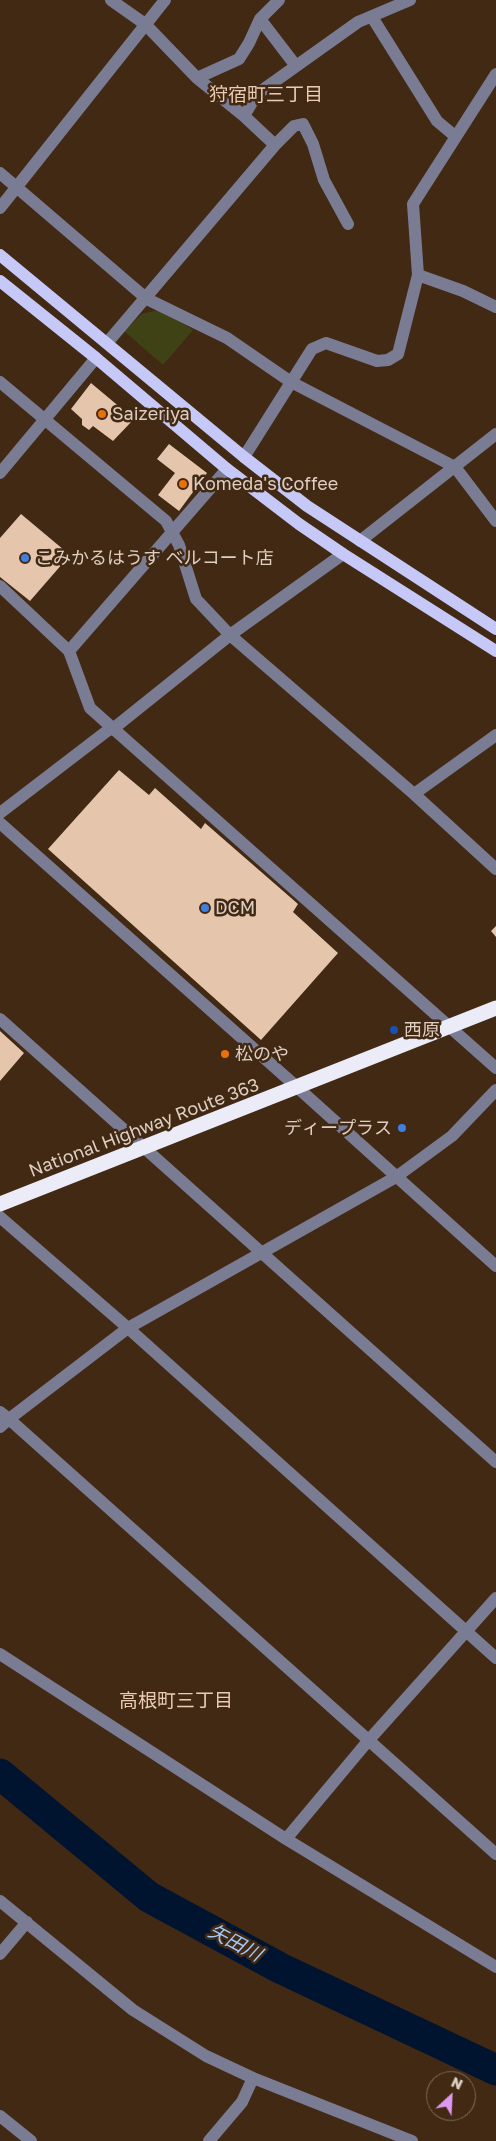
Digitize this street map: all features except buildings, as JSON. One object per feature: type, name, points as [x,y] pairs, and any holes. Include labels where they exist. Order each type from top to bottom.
[{"type":"highway","name":"National Highway Route 363","points":[[0,1204],[298,1088],[496,1008]]},
{"type":"main road","points":[[0,255],[244,457],[307,506],[496,629]]},
{"type":"main road","points":[[0,281],[96,358],[226,469],[343,554],[496,652]]},
{"type":"street","points":[[110,0],[145,24],[197,78],[244,116],[275,145]]},
{"type":"street","points":[[0,208],[165,0]]},
{"type":"street","points":[[197,78],[239,58],[249,43],[260,19],[279,0]]},
{"type":"street","points":[[244,116],[257,94],[358,22],[410,0]]},
{"type":"street","points":[[372,17],[437,121],[456,137]]},
{"type":"street","points":[[260,19],[296,66]]},
{"type":"street","points":[[244,457],[312,349],[326,343],[377,361],[388,360],[398,354],[418,275],[413,204],[496,74]]},
{"type":"street","points":[[108,343],[275,145],[294,126],[303,124],[313,144],[324,180],[348,224]]},
{"type":"street","points":[[0,173],[147,299],[227,338],[291,382],[455,466],[496,521]]},
{"type":"street","points":[[418,275],[463,291],[496,307]]},
{"type":"street","points":[[0,473],[96,358]]},
{"type":"street","points":[[0,382],[166,521],[173,531],[196,600],[230,635],[414,794],[496,869]]},
{"type":"street","points":[[360,541],[496,434]]},
{"type":"street","points":[[69,650],[226,469]]},
{"type":"street","points":[[0,813],[106,731],[114,728],[230,635],[343,554]]},
{"type":"street","points":[[0,586],[69,650],[90,708],[496,1068]]},
{"type":"street","points":[[414,794],[496,735]]},
{"type":"street","points":[[0,823],[496,1266]]},
{"type":"street","points":[[0,1020],[496,1462]]},
{"type":"street","points":[[496,1090],[452,1136],[396,1177],[128,1328],[3,1419],[496,1854]]},
{"type":"street","points":[[0,1217],[128,1328],[496,1658]]},
{"type":"street","points":[[286,1839],[368,1741],[496,1598]]},
{"type":"street","points":[[0,1654],[286,1839],[496,1967]]},
{"type":"street","points":[[0,1901],[133,2010],[206,2056],[253,2078],[412,2141]]},
{"type":"street","points":[[0,1954],[27,1922]]},
{"type":"street","points":[[209,2141],[242,2102],[253,2078]]},
{"type":"street","points":[[0,2116],[31,2141]]},
{"type":"green space","points":[[162,309],[193,330],[163,365],[124,331],[142,314]]},
{"type":"waterway","name":"矢田川","points":[[0,1774],[149,1897],[280,1968],[496,2070]]},
{"type":"place","name":"Saizeriya","points":[[102,414]]},
{"type":"place","name":"Komeda's Coffee","points":[[183,484]]},
{"type":"place","name":"こみかるはうす ベルコート店","points":[[25,558]]},
{"type":"place","name":"DCM","points":[[205,908]]},
{"type":"place","name":"西原","points":[[394,1030]]},
{"type":"place","name":"松のや","points":[[225,1054]]},
{"type":"place","name":"ディープラス","points":[[402,1128]]},
{"type":"district","name":"狩宿町三丁目","points":[[266,95]]},
{"type":"district","name":"高根町三丁目","points":[[176,1701]]}]
